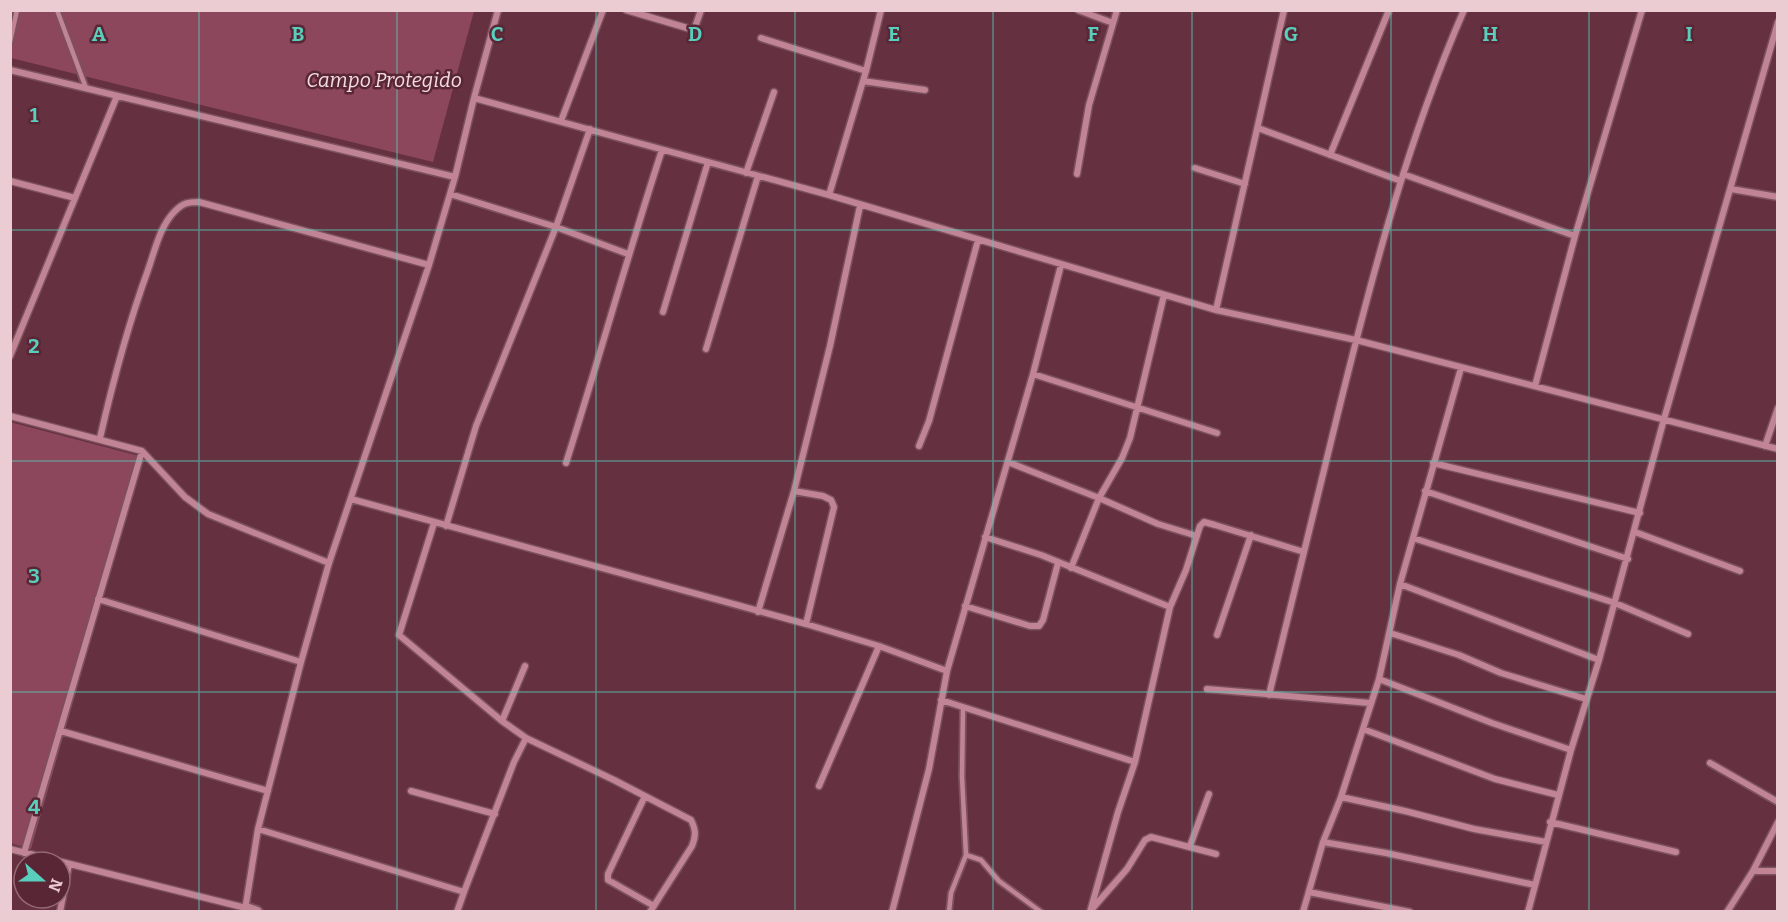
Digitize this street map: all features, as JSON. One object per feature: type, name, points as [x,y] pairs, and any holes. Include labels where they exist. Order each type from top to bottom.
[{"type":"street","points":[[72,865],[249,911],[258,829],[301,662],[329,563],[429,265],[455,177],[498,10]]},
{"type":"street","points":[[561,121],[603,10]]},
{"type":"street","points":[[626,10],[694,30],[701,10]]},
{"type":"street","points":[[829,195],[866,71],[881,10]]},
{"type":"street","points":[[1078,10],[1113,22]]},
{"type":"street","points":[[1077,174],[1089,105],[1117,10]]},
{"type":"street","points":[[1216,310],[1284,10]]},
{"type":"street","points":[[1330,155],[1389,10]]},
{"type":"street","points":[[1269,695],[1356,340],[1401,181],[1443,59],[1464,10]]},
{"type":"street","points":[[1535,386],[1575,236],[1642,10]]},
{"type":"street","points":[[1528,912],[1570,750],[1628,559],[1664,419],[1778,22]]},
{"type":"street","points":[[761,38],[866,71]]},
{"type":"street","points":[[10,70],[455,177]]},
{"type":"street","points":[[863,81],[925,90]]},
{"type":"street","points":[[746,173],[774,92]]},
{"type":"street","points":[[10,356],[117,96]]},
{"type":"street","points":[[474,98],[829,195],[1216,310],[1356,340],[1778,449]]},
{"type":"street","points":[[1258,128],[1401,181]]},
{"type":"street","points":[[446,526],[476,426],[555,227],[590,129]]},
{"type":"street","points":[[566,463],[628,254],[662,150]]},
{"type":"street","points":[[663,312],[708,162]]},
{"type":"street","points":[[1195,168],[1245,184]]},
{"type":"street","points":[[1403,174],[1575,236]]},
{"type":"street","points":[[706,349],[758,176]]},
{"type":"street","points":[[10,181],[75,198]]},
{"type":"street","points":[[1731,189],[1778,197]]},
{"type":"street","points":[[450,194],[555,227],[628,254]]},
{"type":"street","points":[[100,438],[121,347],[162,230],[185,202],[200,202],[429,265]]},
{"type":"street","points":[[758,612],[794,491],[830,346],[860,206]]},
{"type":"street","points":[[919,446],[929,421],[978,240]]},
{"type":"street","points":[[892,912],[929,770],[947,671],[1033,374],[1061,265]]},
{"type":"street","points":[[1071,568],[1099,498],[1122,458],[1130,438],[1164,295]]},
{"type":"street","points":[[1303,912],[1323,843],[1341,797],[1378,679],[1400,584],[1461,368]]},
{"type":"street","points":[[1033,374],[1217,433]]},
{"type":"street","points":[[1765,446],[1778,408]]},
{"type":"street","points":[[10,416],[100,438],[142,451],[185,497],[202,510],[223,521],[329,563]]},
{"type":"street","points":[[25,850],[142,451]]},
{"type":"street","points":[[1008,462],[1158,524],[1197,536]]},
{"type":"street","points":[[1433,463],[1640,513]]},
{"type":"street","points":[[794,491],[823,495],[831,500],[834,507],[806,624]]},
{"type":"street","points":[[1425,491],[1628,559]]},
{"type":"street","points":[[351,499],[806,624],[879,646],[947,671]]},
{"type":"street","points":[[434,522],[399,635],[502,721],[526,738],[645,796],[691,820],[696,837],[652,909],[608,880],[608,874],[645,796]]},
{"type":"street","points":[[1090,912],[1118,812],[1135,762],[1170,607],[1204,522],[1304,552]]},
{"type":"street","points":[[1635,532],[1740,571]]},
{"type":"street","points":[[1217,635],[1251,535]]},
{"type":"street","points":[[985,537],[1041,555],[1170,607]]},
{"type":"street","points":[[1413,537],[1615,603],[1688,634]]},
{"type":"street","points":[[965,606],[1030,626],[1039,626],[1043,620],[1058,563]]},
{"type":"street","points":[[1400,584],[1599,660]]},
{"type":"street","points":[[98,599],[301,662]]},
{"type":"street","points":[[1390,633],[1459,655],[1501,673],[1586,699]]},
{"type":"street","points":[[819,786],[879,646]]},
{"type":"street","points":[[502,721],[525,666]]},
{"type":"street","points":[[1378,679],[1570,750]]},
{"type":"street","points":[[1207,689],[1370,703]]},
{"type":"street","points":[[941,700],[1135,762]]},
{"type":"street","points":[[1363,729],[1495,779],[1558,795]]},
{"type":"street","points":[[61,731],[268,791]]},
{"type":"street","points":[[457,912],[514,762],[526,738]]},
{"type":"street","points":[[1710,763],[1778,802]]},
{"type":"street","points":[[411,791],[495,814]]},
{"type":"street","points":[[1190,846],[1209,794]]},
{"type":"street","points":[[1341,797],[1474,829],[1546,842]]},
{"type":"street","points":[[1550,822],[1676,852]]},
{"type":"street","points":[[1720,912],[1727,910],[1753,871],[1778,822]]},
{"type":"street","points":[[258,829],[464,892]]},
{"type":"street","points":[[1090,912],[1127,869],[1145,840],[1151,837],[1216,854]]},
{"type":"street","points":[[1323,843],[1355,847],[1535,885]]},
{"type":"street","points":[[1753,871],[1778,871]]},
{"type":"street","points":[[1309,892],[1410,912]]},
{"type":"lane","points":[[10,42],[17,10]]},
{"type":"lane","points":[[57,10],[86,88]]},
{"type":"lane","points":[[949,912],[951,893],[966,855],[962,777],[963,707]]},
{"type":"lane","points":[[966,855],[981,860],[992,870],[999,881],[1041,912]]},
{"type":"green space","name":"Campo Protegido","points":[[11,11],[474,11],[433,162],[11,58]]},
{"type":"green space","points":[[10,422],[143,457],[31,849],[10,843]]}]
